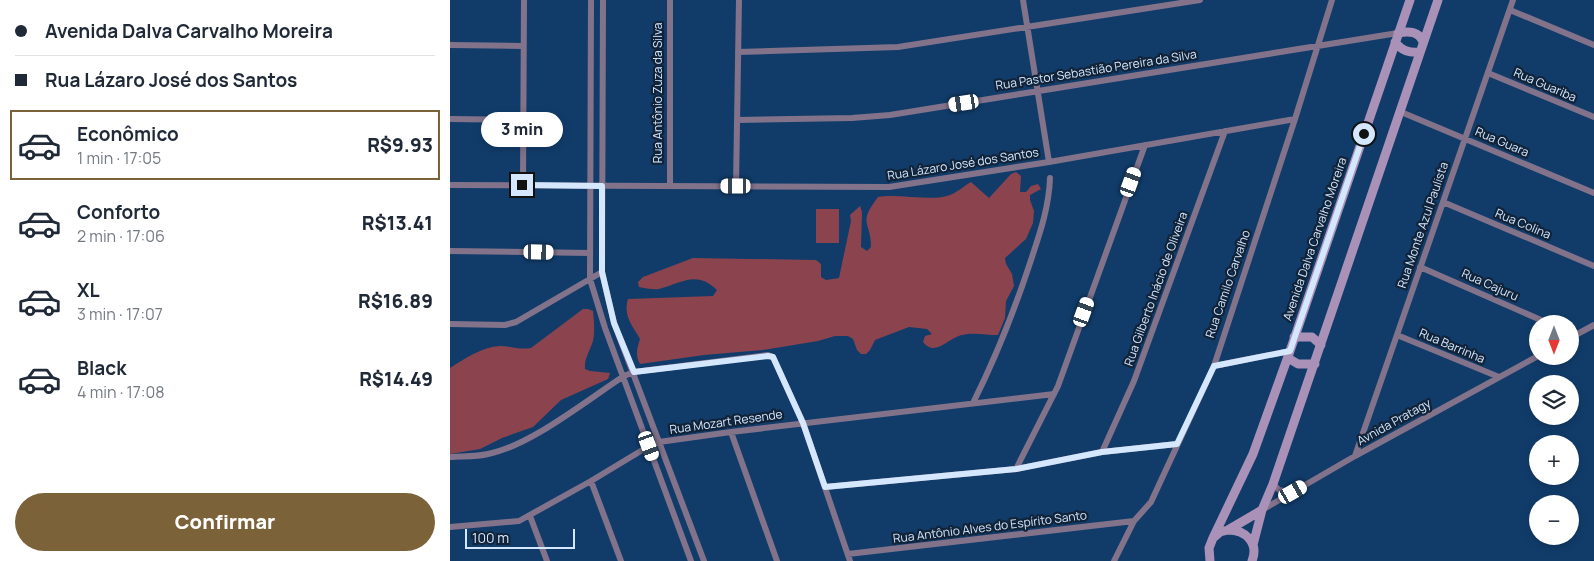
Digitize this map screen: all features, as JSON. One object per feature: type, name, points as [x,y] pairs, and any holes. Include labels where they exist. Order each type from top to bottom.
[{"type":"street","points":[[522,185],[524,0]]},
{"type":"street","points":[[591,0],[590,279],[605,328],[691,561]]},
{"type":"street","points":[[603,0],[602,272],[614,323],[704,561]]},
{"type":"street","name":"Rua Antônio Zuza da Silva","points":[[670,0],[670,186]]},
{"type":"street","points":[[736,186],[739,0]]},
{"type":"street","points":[[1023,0],[1049,162]]},
{"type":"street","points":[[738,52],[898,48],[1200,0]]},
{"type":"street","name":"Rua Camilo Carvalho","points":[[1114,561],[1134,521],[1151,502],[1214,366],[1295,120],[1332,0]]},
{"type":"street","name":"Avenida Dalva Carvalho Moreira","points":[[1209,560],[1209,548],[1253,454],[1289,354],[1410,0]]},
{"type":"street","points":[[1254,559],[1253,545],[1262,510],[1273,484],[1321,345],[1438,0]]},
{"type":"street","name":"Rua Monte Azul Paulista","points":[[1354,456],[1514,0]]},
{"type":"street","points":[[1510,10],[1594,44]]},
{"type":"street","points":[[1420,52],[1408,52],[1398,46],[1397,38],[1407,31],[1417,34],[1423,42]]},
{"type":"street","name":"Rua Pastor Sebastião Pereira da Silva","points":[[737,120],[852,118],[890,115],[1317,45],[1397,38]]},
{"type":"street","points":[[450,45],[523,46]]},
{"type":"street","name":"Rua Guariba","points":[[1488,73],[1594,117]]},
{"type":"street","name":"Rua Guara","points":[[1401,112],[1594,193]]},
{"type":"street","points":[[450,119],[523,120]]},
{"type":"street","name":"Rua Lázaro José dos Santos","points":[[450,185],[889,188],[1295,120]]},
{"type":"street","name":"Rua Gilberto Inácio de Oliveira","points":[[1102,452],[1134,381],[1225,131]]},
{"type":"street","points":[[1016,469],[1054,394],[1144,145]]},
{"type":"street","points":[[973,403],[1019,299],[1046,215],[1050,178]]},
{"type":"street","name":"Rua Colina","points":[[1443,202],[1594,266]]},
{"type":"street","points":[[450,251],[590,253]]},
{"type":"street","name":"Rua Cajuru","points":[[1420,267],[1529,315]]},
{"type":"street","points":[[450,324],[505,325],[516,322],[602,272]]},
{"type":"street","points":[[1579,332],[1594,325]]},
{"type":"street","name":"Rua Barrinha","points":[[1397,334],[1498,378]]},
{"type":"street","points":[[1294,337],[1312,337],[1321,345]]},
{"type":"street","points":[[1214,366],[1289,354],[1298,364],[1314,364]]},
{"type":"street","points":[[450,458],[488,454],[508,448],[544,429],[624,376],[634,372],[768,356],[773,357],[803,423],[849,558]]},
{"type":"street","name":"Avnida Pratagy","points":[[1262,510],[1354,456],[1529,361]]},
{"type":"street","name":"Rua Mozart Resende","points":[[450,527],[519,520],[530,516],[649,446],[659,442],[1054,394]]},
{"type":"street","points":[[731,432],[777,561]]},
{"type":"street","points":[[825,487],[1016,469],[1102,452],[1177,444]]},
{"type":"street","points":[[591,481],[621,561]]},
{"type":"street","points":[[1273,484],[1279,490],[1293,492]]},
{"type":"street","points":[[1228,530],[1262,510]]},
{"type":"street","points":[[530,516],[547,561]]},
{"type":"street","name":"Rua Antônio Alves do Espírito Santo","points":[[849,558],[1134,521]]},
{"type":"street","points":[[1213,538],[1220,532],[1236,530],[1244,533],[1253,545]]},
{"type":"shaded area","points":[[1016,172],[1021,176],[1020,192],[1026,192],[1031,186],[1038,184],[1041,189],[1030,195],[1034,211],[1033,223],[1026,239],[1005,258],[1012,274],[1014,286],[1006,301],[1005,318],[998,335],[966,334],[932,348],[923,342],[925,336],[932,334],[927,329],[909,327],[875,340],[866,354],[861,354],[857,350],[853,339],[848,336],[835,336],[818,341],[763,350],[704,355],[640,364],[637,352],[640,339],[627,315],[628,299],[713,296],[717,290],[709,284],[695,279],[682,281],[659,289],[639,287],[638,282],[643,277],[693,258],[816,260],[821,264],[821,277],[826,280],[839,278],[851,221],[850,215],[860,206],[862,212],[861,247],[867,251],[871,247],[867,222],[868,213],[878,197],[943,197],[953,194],[971,182],[989,198],[1011,174]]},
{"type":"shaded area","points":[[816,209],[839,209],[839,243],[816,243]]},
{"type":"shaded area","points":[[583,309],[593,311],[594,326],[593,341],[586,358],[585,369],[610,373],[608,379],[561,400],[533,427],[502,438],[480,449],[450,454],[450,368],[474,354],[493,347],[531,348]]},
{"type":"route","points":[[522,185],[602,186],[602,272],[614,323],[634,372],[768,356],[773,357],[803,423],[825,487],[1016,469],[1102,452],[1177,444],[1214,366],[1290,351],[1364,134]]}]
